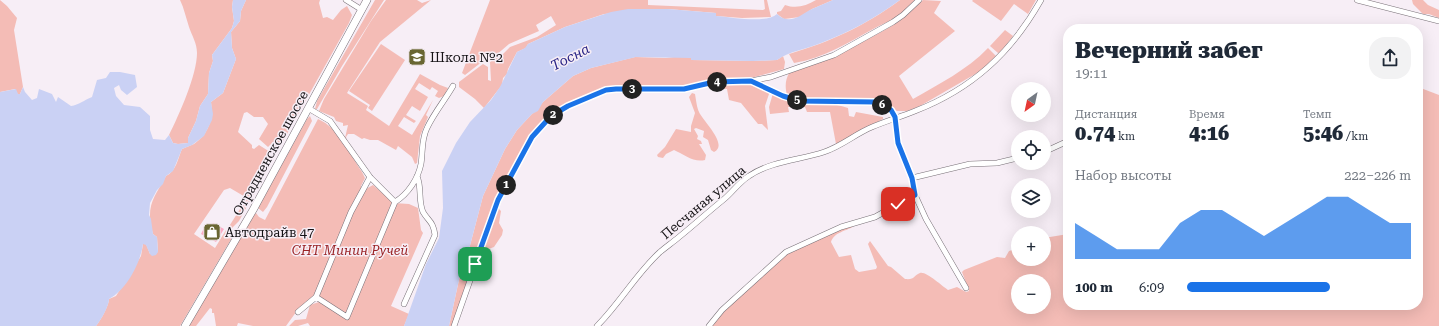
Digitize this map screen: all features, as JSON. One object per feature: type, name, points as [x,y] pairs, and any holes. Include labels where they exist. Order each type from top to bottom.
[{"type":"main road","name":"Отрадненское шоссе","points":[[184,326],[253,210],[367,0]]},
{"type":"street","points":[[346,0],[362,10]]},
{"type":"street","points":[[454,326],[498,200],[532,137],[551,116],[568,106],[606,90],[627,88],[658,90],[684,89],[714,82],[751,81],[771,77],[834,55],[894,22],[919,0]]},
{"type":"street","name":"Песчаная улица","points":[[597,326],[611,311],[643,270],[660,252],[726,198],[749,176],[770,166],[822,152],[841,145],[869,128],[939,100],[980,75],[994,64],[1016,39],[1041,0]]},
{"type":"street","points":[[1357,0],[1439,21]]},
{"type":"street","points":[[751,81],[783,96],[799,101],[875,102],[891,110],[895,117],[898,143],[912,178],[915,195],[926,218],[966,288]]},
{"type":"street","points":[[316,297],[347,317],[395,202],[406,194],[417,176],[421,164],[422,143],[427,128],[453,86]]},
{"type":"street","points":[[308,108],[330,121],[370,177],[395,202]]},
{"type":"street","points":[[1051,149],[1063,143]]},
{"type":"street","points":[[912,178],[970,164],[997,163],[1011,160]]},
{"type":"street","points":[[404,304],[435,235],[433,224],[423,211],[420,184],[417,176]]},
{"type":"street","points":[[298,312],[316,297],[351,212],[370,177]]},
{"type":"street","points":[[708,326],[722,310],[786,252],[842,227],[875,217],[915,195]]},
{"type":"green space","points":[[0,0],[17,18],[14,30],[23,87],[18,95],[15,89],[0,92]]},
{"type":"green space","points":[[180,0],[233,0],[232,7],[234,21],[232,28],[212,55],[213,61],[209,73],[208,94],[200,106],[196,121],[188,138],[188,143],[178,144],[173,143],[169,135],[191,83],[197,53],[197,49]]},
{"type":"green space","points":[[246,0],[320,0],[319,3],[323,18],[327,17],[333,20],[341,10],[347,6],[352,15],[349,23],[278,150],[275,150],[273,142],[268,147],[259,139],[268,124],[263,117],[254,117],[247,112],[244,113],[238,132],[252,145],[252,148],[254,149],[259,145],[270,152],[267,156],[269,158],[275,155],[239,221],[231,229],[228,228],[247,198],[230,188],[224,190],[194,234],[215,248],[226,230],[233,236],[180,326],[96,326],[108,305],[109,299],[116,296],[141,256],[143,244],[146,244],[150,254],[158,252],[157,237],[153,234],[150,216],[152,203],[166,176],[174,168],[182,149],[199,140],[209,126],[211,102],[223,93],[236,59],[232,48],[231,32],[240,21],[241,11]]},
{"type":"green space","points":[[375,0],[384,0],[342,66],[317,109],[315,109],[317,101]]},
{"type":"green space","points":[[386,0],[417,0],[422,3],[431,0],[380,42],[347,93],[368,106],[366,110],[389,126],[420,74],[448,88],[444,96],[439,98],[435,96],[438,91],[432,87],[430,90],[419,83],[415,89],[428,97],[420,111],[412,106],[406,115],[416,121],[414,123],[404,117],[398,126],[412,135],[433,100],[426,115],[428,117],[420,136],[417,163],[415,164],[412,157],[398,146],[396,150],[378,140],[362,139],[354,134],[348,134],[346,137],[347,142],[345,138],[348,125],[343,126],[343,123],[336,121],[334,117],[319,111],[324,99],[371,21]]},
{"type":"green space","points":[[490,0],[648,0],[648,5],[763,10],[765,9],[764,0],[767,0],[771,17],[742,18],[716,16],[716,13],[668,9],[604,14],[565,27],[528,44],[526,48],[517,52],[507,74],[503,78],[502,85],[484,108],[459,87],[459,82],[483,64],[488,67],[488,80],[491,81],[490,62],[503,54],[510,47],[537,37],[556,25],[551,16],[536,25],[539,31],[509,44],[495,56],[483,61],[465,75],[462,73]]},
{"type":"green space","points":[[816,0],[833,0],[812,9],[800,17],[784,19],[777,14],[777,12],[781,11],[785,5],[793,7],[801,6]]},
{"type":"green space","points":[[900,0],[915,0],[897,17],[836,49],[805,61],[794,63],[789,54],[819,44],[860,26]]},
{"type":"green space","points":[[923,0],[941,1],[934,13],[955,31],[899,76],[913,99],[962,70],[988,48],[996,56],[984,69],[920,106],[907,111],[897,111],[878,102],[851,99],[799,98],[787,95],[786,84],[789,73],[847,49],[889,28],[902,19]]},
{"type":"green space","points":[[1036,0],[1028,14],[1014,4],[1001,21],[972,1]]},
{"type":"green space","points":[[1412,0],[1423,0],[1428,5],[1439,10],[1439,18],[1429,14],[1423,14],[1413,4]]},
{"type":"green space","points":[[1005,30],[1013,36],[1001,52],[998,53],[990,46]]},
{"type":"green space","points":[[381,44],[405,60],[372,111],[368,108],[370,105],[349,91]]},
{"type":"green space","points":[[682,56],[691,58],[691,60],[753,61],[777,60],[783,56],[785,62],[784,69],[751,78],[709,81],[680,88],[606,87],[568,104],[549,115],[529,137],[495,203],[481,239],[453,326],[449,326],[460,275],[467,257],[483,196],[505,149],[517,130],[543,102],[573,76],[591,68],[635,57],[666,58]]},
{"type":"green space","points":[[734,83],[758,86],[770,91],[765,106],[768,130],[762,124],[758,124],[741,103],[729,100],[727,89],[707,87]]},
{"type":"green space","points":[[1423,89],[1439,95],[1439,326],[711,326],[723,311],[786,254],[837,229],[854,226],[835,236],[831,242],[839,257],[851,255],[855,269],[859,272],[876,269],[877,267],[868,244],[870,241],[888,266],[905,279],[912,278],[920,273],[923,273],[930,276],[948,290],[957,287],[966,292],[969,291],[962,272],[964,270],[997,257],[1005,258],[1011,250],[1011,266],[1051,266],[1051,237],[1063,235],[1063,310],[1423,310]]},
{"type":"green space","points":[[692,93],[695,94],[697,106],[701,116],[717,139],[719,144],[718,149],[714,152],[711,150],[708,140],[703,137],[704,131],[696,128],[694,129],[698,136],[697,139],[701,141],[702,144],[699,144],[706,155],[705,160],[701,161],[689,158],[674,150],[666,154],[663,158],[658,157],[657,155],[665,147],[676,129],[691,132],[691,126],[695,113],[689,97]]},
{"type":"green space","points":[[773,93],[782,97],[800,101],[838,105],[848,108],[849,116],[854,117],[856,112],[883,117],[883,119],[836,144],[830,112],[807,112],[805,107],[788,107],[789,112],[770,114],[769,107]]},
{"type":"green space","points":[[310,116],[312,121],[263,212],[258,208]]},
{"type":"green space","name":"СНТ Минин Ручей","points":[[318,119],[325,123],[338,135],[362,172],[365,178],[361,189],[364,190],[373,185],[394,203],[409,204],[418,208],[421,230],[423,233],[391,306],[409,314],[404,326],[310,326],[308,323],[298,326],[289,326],[295,320],[306,319],[310,305],[319,302],[312,297],[299,308],[286,326],[253,326],[238,323],[237,326],[216,326],[214,313],[212,313],[212,309],[210,308],[196,326],[189,326],[252,217],[256,213],[259,217],[265,220]]},
{"type":"green space","points":[[498,208],[501,211],[499,223],[503,230],[502,235],[494,247],[486,250],[484,249]]},
{"type":"water","points":[[233,0],[246,0],[241,11],[240,21],[231,32],[232,48],[236,59],[223,93],[211,102],[213,114],[212,120],[204,136],[192,145],[182,149],[173,171],[166,176],[163,184],[157,190],[150,203],[149,215],[153,234],[157,237],[158,252],[156,255],[152,256],[146,245],[143,244],[139,260],[132,275],[116,295],[109,299],[108,305],[96,326],[0,326],[0,92],[16,89],[18,94],[20,94],[23,87],[25,92],[32,100],[37,98],[39,89],[52,94],[56,102],[58,97],[71,106],[77,105],[92,97],[97,80],[106,78],[110,72],[135,75],[137,87],[127,95],[121,90],[119,85],[114,88],[116,96],[124,105],[140,107],[150,116],[150,130],[153,139],[165,140],[169,135],[173,143],[188,143],[188,138],[196,121],[200,106],[208,94],[209,73],[213,61],[212,55],[232,28],[234,21],[232,7]]},
{"type":"water","name":"Тосна","points":[[833,0],[900,0],[871,19],[842,34],[821,43],[787,54],[777,60],[691,60],[691,58],[636,57],[591,68],[573,76],[543,102],[538,111],[532,114],[517,130],[505,149],[483,196],[467,257],[460,275],[449,326],[404,326],[426,264],[439,238],[443,208],[442,171],[456,143],[470,122],[491,100],[500,87],[517,52],[525,48],[528,44],[565,27],[611,12],[628,9],[668,9],[716,13],[716,16],[748,19],[765,19],[777,14],[786,19],[791,19]]},
{"type":"building","name":"Автодрайв 47","points":[[213,223],[224,229],[216,242],[201,234],[204,228],[209,231]]},
{"type":"place","name":"Школа №2","points":[[417,57]]},
{"type":"place","name":"Автодрайв 47","points":[[212,232]]},
{"type":"route","points":[[475,264],[498,200],[532,137],[543,123],[551,116],[568,106],[606,90],[627,88],[658,90],[684,89],[714,82],[733,80],[751,81],[763,85],[790,99],[799,101],[875,102],[891,110],[895,117],[895,129],[898,143],[912,178],[915,195],[898,204]]}]
